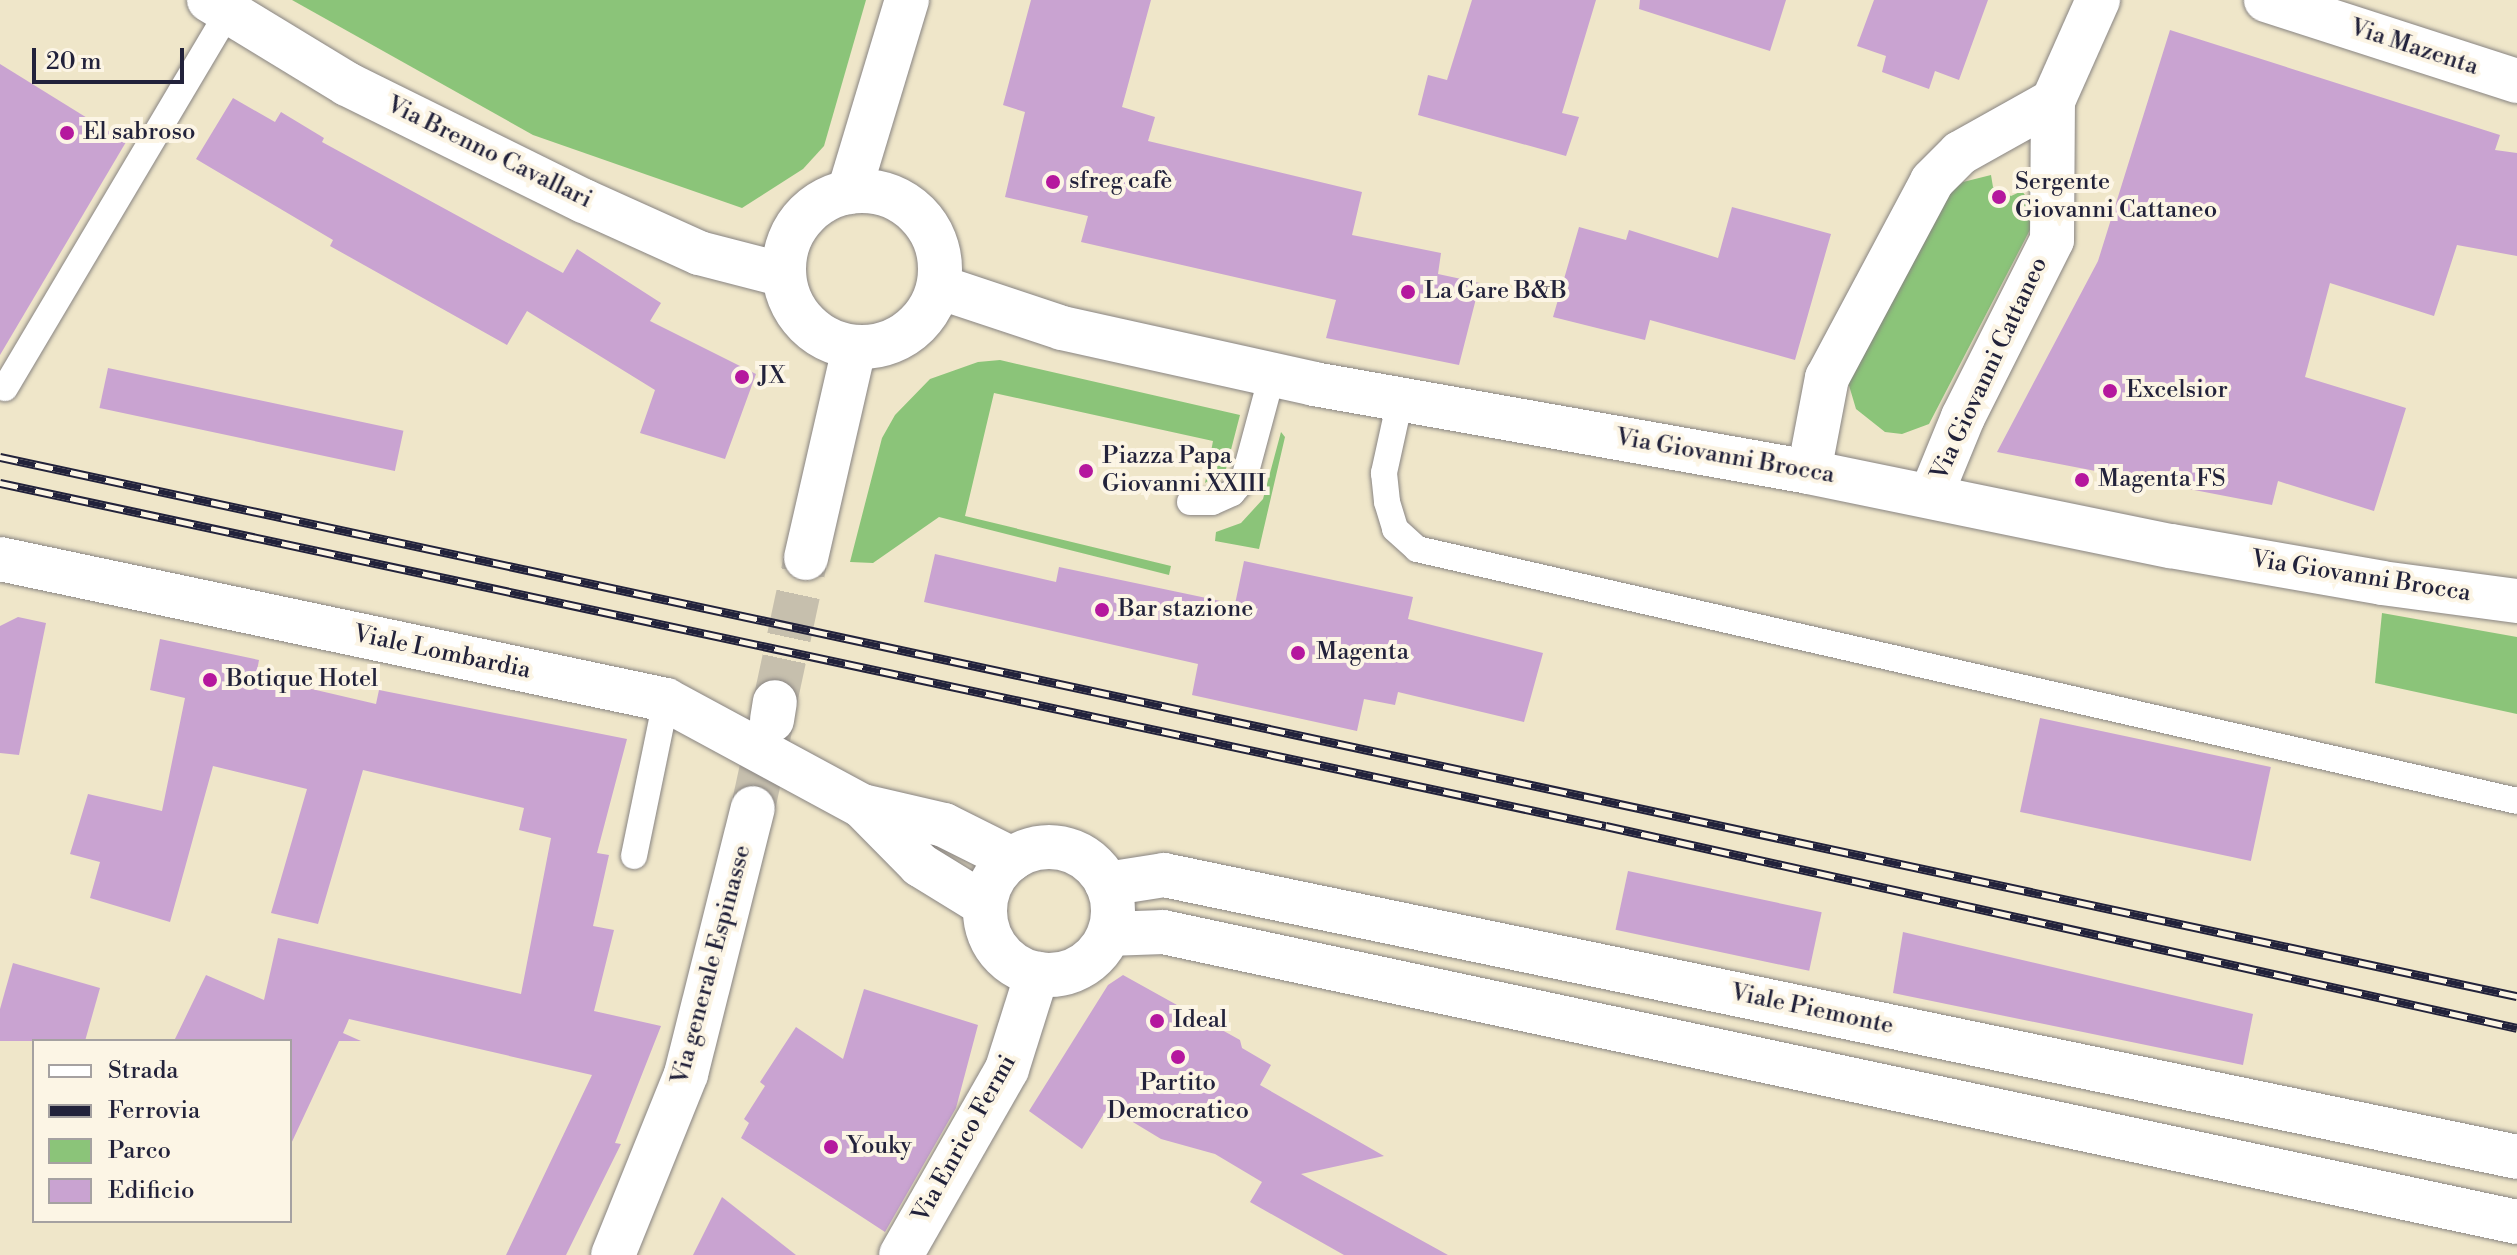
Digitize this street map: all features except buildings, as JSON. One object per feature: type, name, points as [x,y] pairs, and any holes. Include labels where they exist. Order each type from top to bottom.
[{"type":"street","points":[[849,192],[907,0]]},
{"type":"street","name":"Via Giovanni Cattaneo","points":[[1931,495],[1963,417],[2052,240],[2053,101],[2098,0]]},
{"type":"street","name":"Via Mazenta","points":[[2266,0],[2517,81]]},
{"type":"street","name":"Via Brenno Cavallari","points":[[218,6],[347,84],[584,201],[699,253],[784,275]]},
{"type":"street","points":[[1809,472],[1827,378],[1932,181],[1960,153],[2053,101]]},
{"type":"street","points":[[849,192],[893,197],[921,217],[936,242],[939,287],[930,309],[910,332],[876,347],[854,348],[810,329],[791,303],[784,275],[786,248],[803,217],[825,200],[849,192]]},
{"type":"street","name":"Via Giovanni Brocca","points":[[939,287],[1062,328],[1272,375],[1931,495],[2186,549],[2517,601]]},
{"type":"street","points":[[806,558],[854,348]]},
{"type":"street","name":"Viale Lombardia","points":[[0,559],[666,700],[862,806],[944,825],[1012,859]]},
{"type":"street","name":"Viale Lombardia","points":[[862,806],[920,865],[985,905]]},
{"type":"street","name":"Via generale Espinasse","points":[[613,1255],[686,1074],[753,808]]},
{"type":"street","points":[[1038,848],[1065,850],[1090,862],[1107,884],[1113,909],[1109,934],[1080,968],[1037,974],[1013,963],[994,945],[985,905],[994,880],[1012,859],[1038,848]]},
{"type":"street","name":"Viale Piemonte","points":[[1107,884],[1164,875],[2517,1157]]},
{"type":"street","points":[[1109,934],[1163,932],[2517,1222]]},
{"type":"street","name":"Via Enrico Fermi","points":[[901,1255],[1007,1069],[1037,974]]},
{"type":"lane","points":[[5,388],[218,6]]},
{"type":"lane","points":[[1190,502],[1212,502],[1232,493],[1244,479],[1272,375]]},
{"type":"lane","points":[[1400,400],[1384,473],[1387,502],[1395,529],[1417,549],[2517,801]]},
{"type":"lane","points":[[634,856],[666,700]]},
{"type":"green space","points":[[292,0],[866,0],[824,146],[803,169],[742,208],[533,135]]},
{"type":"green space","points":[[1991,175],[1993,187],[2011,196],[2022,191],[2030,202],[2032,226],[1929,424],[1902,434],[1885,432],[1856,409],[1848,382],[1949,193],[1963,182]]},
{"type":"green space","points":[[1000,360],[1240,415],[1226,469],[1205,483],[1213,441],[994,393],[965,516],[1171,566],[1169,575],[939,517],[873,563],[850,562],[882,438],[895,415],[930,379],[978,362]]},
{"type":"green space","points":[[1281,432],[1285,437],[1259,549],[1215,541],[1216,532],[1241,523],[1263,499]]},
{"type":"green space","points":[[2382,613],[2517,637],[2517,714],[2375,683]]},
{"type":"tunnel","points":[[775,702],[806,558]]},
{"type":"tunnel","points":[[753,808],[772,720]]},
{"type":"railway","points":[[0,457],[2517,996]]},
{"type":"railway","points":[[0,483],[1606,826],[2517,1028]]},
{"type":"place","name":"El sabroso","points":[[67,133]]},
{"type":"place","name":"sfreg cafè","points":[[1053,182]]},
{"type":"place","name":"Sergente Giovanni Cattaneo","points":[[1999,197]]},
{"type":"place","name":"La Gare B&B","points":[[1408,292]]},
{"type":"place","name":"JX","points":[[742,377]]},
{"type":"place","name":"Excelsior","points":[[2110,391]]},
{"type":"place","name":"Piazza Papa Giovanni XXIII","points":[[1086,471]]},
{"type":"place","name":"Magenta FS","points":[[2082,480]]},
{"type":"place","name":"Bar stazione","points":[[1102,610]]},
{"type":"place","name":"Magenta","points":[[1298,653]]},
{"type":"place","name":"Botique Hotel","points":[[210,680]]},
{"type":"place","name":"Ideal","points":[[1157,1021]]},
{"type":"place","name":"Partito Democratico","points":[[1178,1057]]},
{"type":"place","name":"Youky","points":[[831,1147]]}]
